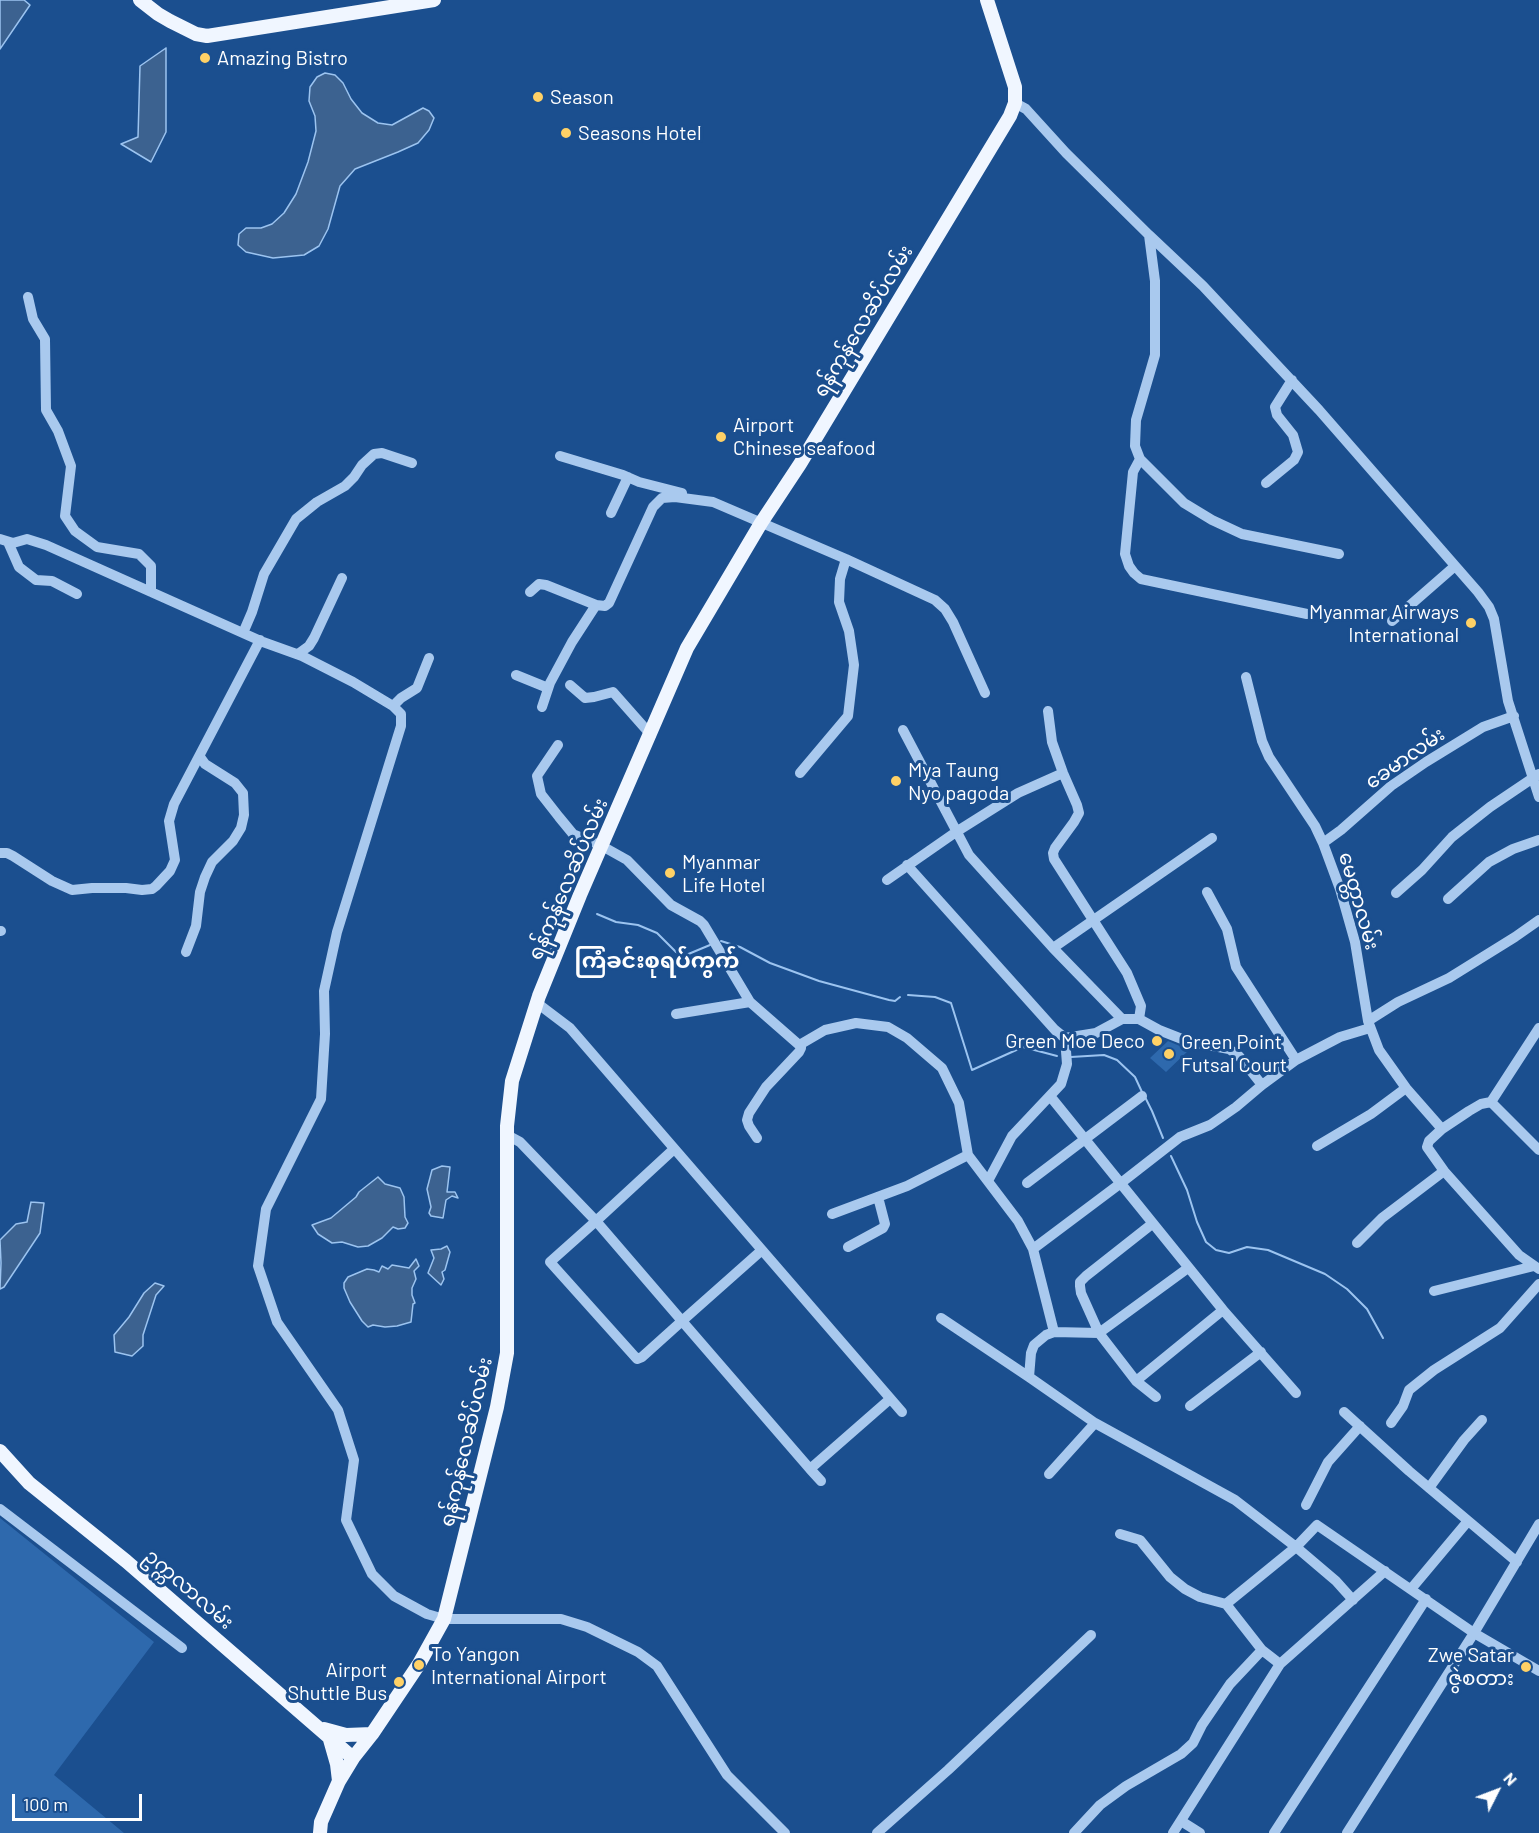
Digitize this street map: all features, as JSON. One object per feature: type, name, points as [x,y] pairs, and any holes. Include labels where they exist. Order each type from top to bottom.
[{"type":"main road","points":[[140,0],[170,21],[196,34],[207,36],[434,0]]},
{"type":"main road","points":[[987,0],[1015,87],[1015,103]]},
{"type":"main road","name":"ရန်ကုန်လေဆိပ်လမ်း","points":[[320,1833],[321,1822],[339,1781],[419,1664],[444,1619],[497,1407],[507,1353],[507,1135],[512,1081],[537,1003],[580,895],[687,648],[761,523],[800,464],[983,163],[1015,103]]},
{"type":"main road","name":"ဥက္ကလာလမ်း","points":[[0,1451],[29,1483],[126,1561],[353,1758]]},
{"type":"main road","points":[[339,1781],[337,1764],[324,1732],[346,1735],[372,1734]]},
{"type":"street","points":[[1015,103],[1026,109],[1066,153],[1203,286],[1292,380],[1478,592],[1489,607],[1494,619],[1508,701],[1536,776],[1539,797]]},
{"type":"street","points":[[1149,235],[1155,280],[1155,355],[1136,420],[1135,446],[1140,459],[1184,503],[1222,525],[1242,534],[1339,554]]},
{"type":"street","points":[[28,297],[33,319],[45,339],[46,410],[58,431],[71,466],[65,516],[75,531],[97,547],[139,554],[151,566],[151,592]]},
{"type":"street","points":[[1266,483],[1294,460],[1298,452],[1293,435],[1277,415],[1275,407],[1292,380]]},
{"type":"street","points":[[243,633],[264,574],[296,519],[317,502],[345,486],[374,454],[382,453],[412,463]]},
{"type":"street","points":[[560,456],[699,499]]},
{"type":"street","points":[[1140,459],[1133,472],[1125,554],[1134,573],[1142,579],[1307,614]]},
{"type":"street","points":[[611,513],[628,477]]},
{"type":"street","points":[[530,592],[539,584],[546,585],[604,606],[609,603],[653,507],[662,498],[675,497],[713,502],[935,600],[945,609],[985,693]]},
{"type":"street","points":[[4,540],[13,543],[27,539],[46,545],[243,633],[298,654],[353,682],[393,706],[401,714],[401,726],[337,932],[324,991],[325,1034],[321,1099],[266,1209],[258,1266],[277,1322],[338,1410],[354,1460],[346,1520],[372,1574],[394,1596],[427,1614],[444,1619],[561,1619],[587,1627],[638,1652],[657,1666],[727,1775],[785,1833]]},
{"type":"street","points":[[4,540],[19,567],[36,580],[52,581],[78,594]]},
{"type":"street","points":[[800,773],[848,716],[854,665],[849,631],[839,602],[840,579],[846,559]]},
{"type":"street","points":[[1392,621],[1455,566]]},
{"type":"street","points":[[298,654],[309,646],[314,638],[342,578]]},
{"type":"street","points":[[542,707],[548,688],[572,642],[596,605]]},
{"type":"street","points":[[0,853],[7,853],[52,881],[72,890],[152,888],[170,871],[175,860],[169,821],[171,812],[260,640]]},
{"type":"street","points":[[393,706],[417,688],[429,658]]},
{"type":"street","points":[[516,675],[548,688]]},
{"type":"street","name":"မေတ္တာလမ်း","points":[[1246,677],[1262,741],[1269,757],[1315,826],[1340,889],[1354,942],[1369,1024],[1378,1050],[1406,1088],[1442,1129]]},
{"type":"street","points":[[570,686],[585,698],[613,692],[651,735]]},
{"type":"street","points":[[1048,711],[1052,742],[1079,813],[1055,848],[1054,860],[1127,974],[1141,1006],[1139,1018]]},
{"type":"street","name":"ခေမာလမ်း","points":[[1323,843],[1391,786],[1417,768],[1483,727],[1514,716]]},
{"type":"street","points":[[903,730],[969,855],[1053,948],[1122,1019]]},
{"type":"street","points":[[558,745],[537,776],[541,794],[573,834],[627,860],[671,904],[704,925],[750,1002],[798,1044],[801,1044]]},
{"type":"street","points":[[186,952],[196,926],[200,892],[205,877],[212,862],[233,841],[241,828],[244,815],[243,794],[239,788],[205,764],[200,757]]},
{"type":"street","points":[[887,880],[956,832],[1018,793],[1063,773]]},
{"type":"street","points":[[1396,894],[1452,837],[1490,807],[1536,776]]},
{"type":"street","points":[[1053,948],[1212,838]]},
{"type":"street","points":[[1448,899],[1489,862],[1513,849],[1539,840]]},
{"type":"street","points":[[907,865],[1055,1030],[1065,1038],[1067,1064],[1061,1084],[1012,1137],[988,1181]]},
{"type":"street","points":[[1207,892],[1227,929],[1236,967],[1296,1060]]},
{"type":"street","points":[[1033,1249],[1121,1184],[1179,1137],[1210,1125],[1296,1060],[1369,1024],[1398,1002],[1449,978],[1539,920]]},
{"type":"street","points":[[676,1014],[750,1002]]},
{"type":"street","points":[[537,1003],[570,1028],[902,1412]]},
{"type":"street","points":[[1065,1038],[1096,1033],[1122,1019],[1139,1018],[1187,1041],[1229,1049],[1239,1056],[1262,1085]]},
{"type":"street","points":[[801,1044],[825,1030],[856,1023],[888,1027],[907,1038],[942,1068],[959,1103],[968,1155],[1018,1221],[1033,1249],[1054,1332]]},
{"type":"street","points":[[1536,1268],[1519,1255],[1444,1171],[1427,1147],[1429,1141],[1442,1129],[1481,1104],[1491,1102],[1539,1028]]},
{"type":"street","points":[[757,1138],[747,1120],[749,1113],[766,1087],[799,1052],[801,1044]]},
{"type":"street","points":[[1317,1146],[1371,1114],[1406,1088]]},
{"type":"street","points":[[1050,1096],[1188,1268],[1296,1393]]},
{"type":"street","points":[[1028,1183],[1142,1096]]},
{"type":"street","points":[[1491,1102],[1539,1150]]},
{"type":"street","points":[[507,1135],[520,1142],[596,1221],[821,1481]]},
{"type":"street","points":[[674,1149],[550,1262],[638,1359],[762,1250]]},
{"type":"street","points":[[832,1214],[907,1186],[968,1155]]},
{"type":"street","points":[[1357,1243],[1382,1218],[1444,1171]]},
{"type":"street","points":[[848,1247],[883,1228],[885,1224],[878,1197]]},
{"type":"street","points":[[1152,1224],[1080,1282],[1081,1293],[1099,1333],[1136,1381],[1156,1397]]},
{"type":"street","points":[[1029,1377],[1034,1345],[1046,1335],[1054,1332],[1099,1333],[1188,1268]]},
{"type":"street","points":[[1434,1291],[1536,1268]]},
{"type":"street","points":[[1391,1423],[1403,1406],[1409,1390],[1434,1370],[1500,1328],[1539,1284]]},
{"type":"street","points":[[1136,1381],[1223,1310]]},
{"type":"street","points":[[941,1318],[1095,1423],[1235,1500],[1296,1546],[1336,1581],[1353,1600]]},
{"type":"street","points":[[1190,1406],[1261,1352]]},
{"type":"street","points":[[810,1470],[890,1399]]},
{"type":"street","points":[[1344,1412],[1517,1562]]},
{"type":"street","points":[[1429,1488],[1464,1440],[1482,1420]]},
{"type":"street","points":[[1049,1474],[1095,1423]]},
{"type":"street","points":[[1306,1504],[1328,1462],[1360,1426]]},
{"type":"street","points":[[0,1509],[182,1648]]},
{"type":"street","points":[[1411,1589],[1468,1521]]},
{"type":"street","points":[[1347,1833],[1474,1633],[1539,1524]]},
{"type":"street","points":[[1227,1604],[1296,1546],[1317,1525],[1474,1633],[1539,1671]]},
{"type":"street","points":[[1120,1534],[1140,1540],[1166,1572],[1185,1589],[1200,1597],[1227,1604],[1262,1650],[1280,1665]]},
{"type":"street","points":[[1173,1833],[1280,1665],[1385,1571]]},
{"type":"street","points":[[1274,1833],[1426,1599]]},
{"type":"street","points":[[877,1833],[948,1770],[1091,1635]]},
{"type":"street","points":[[1074,1833],[1100,1805],[1126,1786],[1180,1754],[1193,1743],[1230,1684],[1262,1650]]},
{"type":"street","points":[[1182,1821],[1200,1833]]},
{"type":"shaded area","points":[[0,0],[24,0],[30,5],[0,49]]},
{"type":"shaded area","points":[[166,48],[166,132],[151,162],[121,144],[138,137],[140,66]]},
{"type":"shaded area","points":[[325,73],[335,75],[343,83],[351,99],[362,113],[378,123],[392,125],[423,108],[429,111],[434,118],[429,130],[418,143],[355,169],[340,186],[328,229],[319,246],[304,255],[273,258],[246,252],[238,245],[239,234],[246,228],[261,228],[272,224],[284,213],[296,194],[316,131],[315,116],[309,101],[310,87],[317,77]]},
{"type":"shaded area","name":"Green Point Futsal Court","points":[[1168,1041],[1189,1050],[1166,1072],[1150,1058]]},
{"type":"shaded area","points":[[442,1166],[450,1167],[447,1192],[455,1192],[458,1198],[452,1196],[446,1200],[443,1218],[431,1216],[429,1213],[431,1207],[427,1189],[432,1170]]},
{"type":"shaded area","points":[[378,1177],[385,1184],[400,1188],[404,1197],[405,1217],[408,1223],[405,1228],[393,1227],[382,1238],[368,1246],[358,1247],[342,1242],[332,1243],[318,1234],[312,1225],[331,1218]]},
{"type":"shaded area","points":[[31,1202],[44,1203],[40,1233],[4,1287],[0,1289],[0,1240],[16,1224],[27,1222]]},
{"type":"shaded area","points":[[447,1246],[450,1252],[445,1270],[442,1272],[444,1279],[441,1285],[428,1273],[434,1258],[431,1250]]},
{"type":"shaded area","points":[[416,1259],[419,1266],[414,1271],[416,1279],[412,1295],[415,1303],[411,1322],[397,1326],[373,1325],[368,1327],[350,1302],[344,1288],[348,1277],[367,1269],[379,1272],[382,1266],[388,1269],[392,1265],[409,1268]]},
{"type":"shaded area","points":[[155,1283],[164,1286],[156,1295],[143,1335],[143,1346],[132,1356],[115,1352],[114,1335],[144,1293]]},
{"type":"shaded area","points":[[0,1518],[154,1642],[54,1775],[124,1833],[0,1833]]},
{"type":"waterway","points":[[597,914],[616,922],[638,925],[657,933],[676,952],[686,955],[710,945]]},
{"type":"waterway","points":[[721,941],[740,947],[770,963],[819,981],[889,1000],[895,1001],[900,997]]},
{"type":"waterway","points":[[908,995],[935,997],[951,1003],[972,1070],[1023,1047],[1057,1056]]},
{"type":"waterway","points":[[1071,1057],[1104,1055],[1117,1060],[1135,1077],[1142,1092]]},
{"type":"waterway","points":[[1145,1097],[1163,1138]]},
{"type":"waterway","points":[[1171,1156],[1187,1190],[1206,1242],[1216,1250],[1229,1253],[1247,1247],[1268,1250],[1325,1274],[1347,1289],[1367,1309],[1383,1338]]},
{"type":"place","name":"Amazing Bistro","points":[[205,58]]},
{"type":"place","name":"Season","points":[[538,97]]},
{"type":"place","name":"Seasons Hotel","points":[[566,133]]},
{"type":"place","name":"Airport Chinese seafood","points":[[721,437]]},
{"type":"place","name":"Myanmar Airways International","points":[[1471,623]]},
{"type":"place","name":"Mya Taung Nyo pagoda","points":[[896,781]]},
{"type":"place","name":"Myanmar Life Hotel","points":[[670,873]]},
{"type":"place","name":"Green Moe Deco","points":[[1157,1041]]},
{"type":"place","name":"Green Point Futsal Court","points":[[1169,1054]]},
{"type":"place","name":"To Yangon International Airport","points":[[419,1665]]},
{"type":"place","name":"Zwe Satar ဇွဲစတား","points":[[1526,1667]]},
{"type":"place","name":"Airport Shuttle Bus","points":[[399,1682]]},
{"type":"district","name":"ကြံခင်းစုရပ်ကွက်","points":[[657,961]]}]
